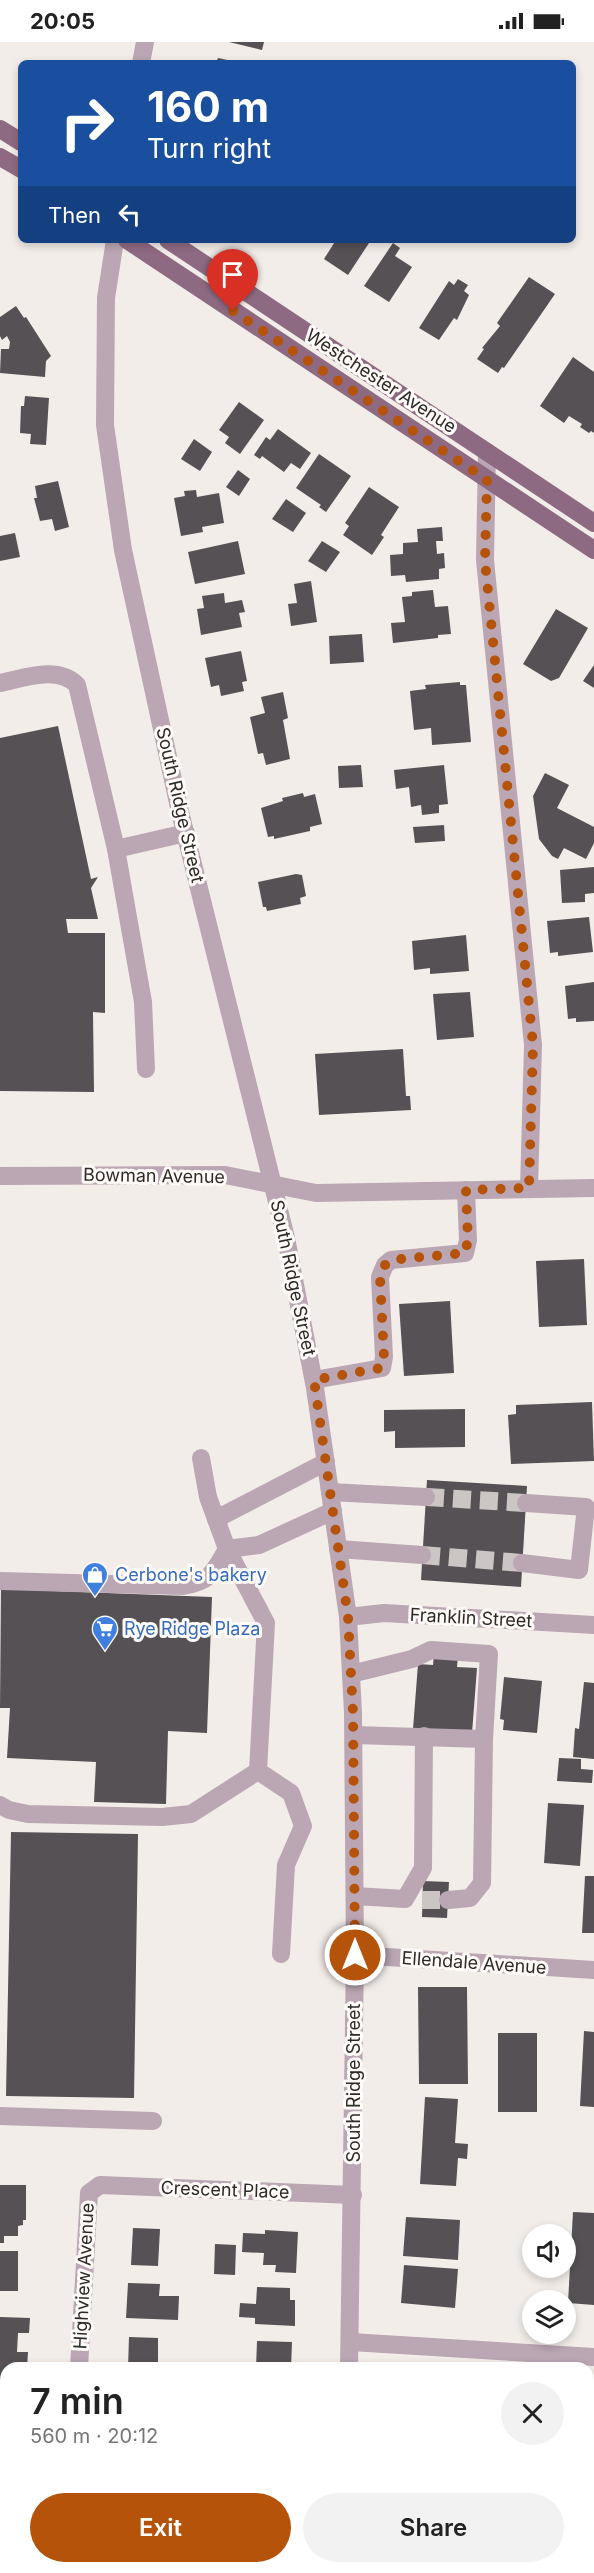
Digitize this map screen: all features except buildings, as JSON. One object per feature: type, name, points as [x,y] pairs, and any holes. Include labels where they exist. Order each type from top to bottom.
[{"type":"main road","points":[[0,129],[18,140]]},
{"type":"main road","points":[[0,157],[18,167]]},
{"type":"main road","name":"Westchester Avenue","points":[[132,243],[594,550]]},
{"type":"main road","name":"Westchester Avenue","points":[[173,243],[594,523]]},
{"type":"street","points":[[141,60],[144,42]]},
{"type":"street","name":"South Ridge Street","points":[[115,243],[106,298],[105,425],[123,550],[186,833],[286,1238],[314,1380],[348,1617],[354,1736],[355,1896],[349,2362]]},
{"type":"street","points":[[487,452],[485,561],[533,1045],[529,1188]]},
{"type":"street","points":[[0,683],[57,674],[71,678],[77,685],[116,849],[143,1002],[146,1070]]},
{"type":"street","points":[[116,849],[186,833]]},
{"type":"street","name":"Bowman Avenue","points":[[0,1176],[225,1175],[316,1193],[594,1188]]},
{"type":"street","points":[[314,1380],[381,1368],[384,1358],[380,1277],[385,1265],[391,1260],[465,1253],[468,1240],[466,1190]]},
{"type":"street","points":[[201,1458],[208,1497],[227,1549],[266,1623],[259,1716],[258,1771]]},
{"type":"street","points":[[216,1519],[326,1462]]},
{"type":"street","points":[[330,1492],[426,1497]]},
{"type":"street","points":[[522,1563],[579,1570],[586,1507],[526,1503]]},
{"type":"street","points":[[227,1549],[259,1545],[333,1511]]},
{"type":"street","points":[[0,1581],[182,1586],[201,1583],[214,1572],[227,1549]]},
{"type":"street","points":[[338,1549],[422,1555]]},
{"type":"street","name":"Franklin Street","points":[[348,1617],[384,1613],[594,1624]]},
{"type":"street","points":[[351,1674],[412,1659],[431,1650],[489,1654],[484,1739],[482,1883],[471,1898],[448,1900]]},
{"type":"street","points":[[354,1736],[484,1739]]},
{"type":"street","points":[[355,1896],[414,1899],[423,1868],[424,1736]]},
{"type":"street","points":[[0,1805],[9,1810],[28,1814],[162,1817],[192,1814],[258,1771]]},
{"type":"street","points":[[258,1771],[291,1793],[303,1826],[286,1865],[281,1954]]},
{"type":"street","name":"Ellendale Avenue","points":[[355,1955],[594,1970]]},
{"type":"street","points":[[0,2116],[153,2121]]},
{"type":"street","name":"Crescent Place","points":[[97,2187],[100,2185],[353,2196]]},
{"type":"street","name":"Highview Avenue","points":[[79,2362],[89,2193],[97,2187]]},
{"type":"street","points":[[351,2342],[594,2357]]},
{"type":"tunnel","points":[[426,1497],[526,1503]]},
{"type":"tunnel","points":[[422,1555],[522,1563]]},
{"type":"tunnel","points":[[422,1900],[448,1900]]},
{"type":"place","name":"Cerbone's bakery","points":[[95,1598]]},
{"type":"place","name":"Rye Ridge Plaza","points":[[105,1652]]},
{"type":"route","points":[[233,311],[487,480],[485,561],[513,863],[533,1045],[529,1188],[466,1190],[468,1240],[465,1253],[391,1260],[385,1265],[380,1277],[384,1358],[381,1368],[314,1380],[348,1617],[353,1713],[355,1955]]}]
